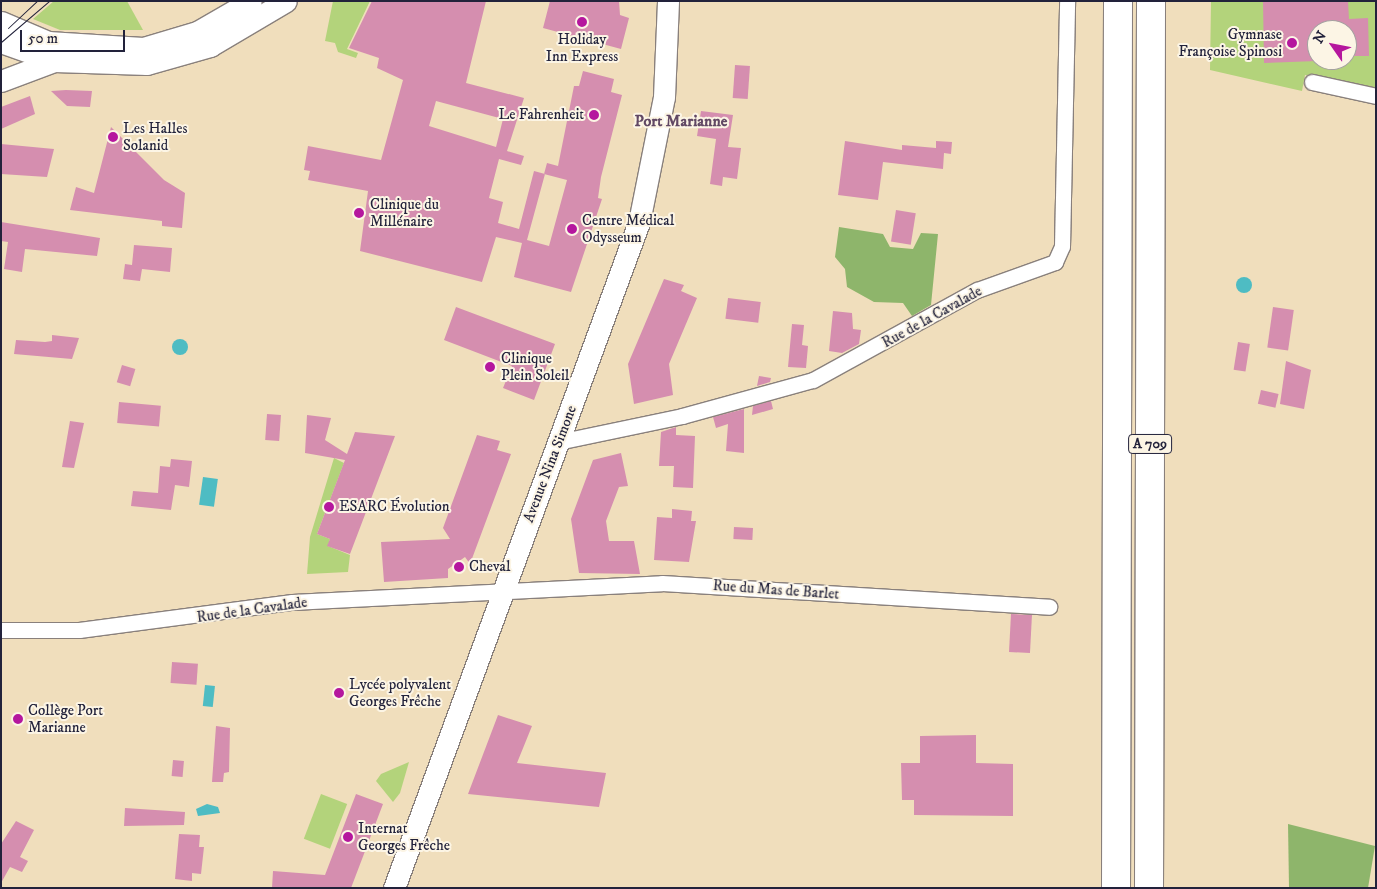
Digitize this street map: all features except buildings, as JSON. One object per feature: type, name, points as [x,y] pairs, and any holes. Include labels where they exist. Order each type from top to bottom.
[{"type":"highway","name":"A 709","points":[[1116,888],[1118,1]]},
{"type":"highway","name":"A 709","points":[[1149,888],[1151,1]]},
{"type":"street","points":[[1,22],[48,42],[143,48],[197,32],[251,1]]},
{"type":"street","points":[[1,42],[54,61],[147,64],[192,54],[286,1]]},
{"type":"street","name":"Avenue Nina Simone","points":[[394,888],[639,222],[664,97],[668,1]]},
{"type":"street","name":"Rue de la Cavalade","points":[[558,442],[682,416],[813,380],[977,290],[1055,262],[1062,246],[1067,1]]},
{"type":"street","points":[[1,81],[54,61]]},
{"type":"street","points":[[1312,82],[1376,96]]},
{"type":"street","name":"Rue du Mas de Barlet","points":[[502,591],[662,583],[1049,607]]},
{"type":"street","name":"Rue de la Cavalade","points":[[1,630],[87,629],[292,602],[502,591]]},
{"type":"green space","points":[[54,1],[127,1],[143,30],[60,30],[33,19]]},
{"type":"green space","points":[[333,1],[370,1],[347,49],[358,53],[356,58],[338,52],[335,43],[325,41]]},
{"type":"green space","points":[[1211,1],[1376,1],[1376,88],[1305,75],[1302,91],[1210,70]]},
{"type":"green space","points":[[839,227],[883,234],[890,247],[913,249],[921,233],[938,234],[931,305],[912,316],[903,303],[874,302],[847,287],[845,269],[835,257]]},
{"type":"green space","points":[[334,458],[344,463],[317,534],[330,539],[328,546],[350,555],[348,572],[307,574],[310,537]]},
{"type":"green space","points":[[409,762],[400,793],[393,802],[376,781],[381,774]]},
{"type":"green space","points":[[321,794],[347,804],[330,849],[304,839]]},
{"type":"green space","points":[[1288,824],[1375,846],[1368,888],[1289,888]]},
{"type":"water","points":[[1244,277],[1252,285],[1244,293],[1236,285]]},
{"type":"water","points":[[177,339],[183,339],[188,344],[186,353],[177,355],[172,350],[172,344]]},
{"type":"water","points":[[203,477],[218,479],[214,507],[199,505]]},
{"type":"water","points":[[205,685],[215,686],[213,707],[203,706]]},
{"type":"water","points":[[207,804],[218,807],[220,813],[198,816],[196,809]]},
{"type":"tram line","points":[[8,28],[37,1]]},
{"type":"tram line","points":[[1,42],[49,1]]},
{"type":"place","name":"Holiday Inn Express","points":[[582,22]]},
{"type":"place","name":"Gymnase Françoise Spinosi","points":[[1292,43]]},
{"type":"place","name":"Le Fahrenheit","points":[[594,115]]},
{"type":"place","name":"Les Halles Solanid","points":[[113,137]]},
{"type":"place","name":"Clinique du Millénaire","points":[[359,213]]},
{"type":"place","name":"Centre Médical Odysseum","points":[[572,229]]},
{"type":"place","name":"Clinique Plein Soleil","points":[[490,367]]},
{"type":"place","name":"ESARC Évolution","points":[[329,507]]},
{"type":"place","name":"Cheval","points":[[459,567]]},
{"type":"place","name":"Lycée polyvalent Georges Frêche","points":[[339,693]]},
{"type":"place","name":"Collège Port Marianne","points":[[18,719]]},
{"type":"place","name":"Internat Georges Frêche","points":[[348,837]]},
{"type":"district","name":"Port Marianne","points":[[681,121]]}]
